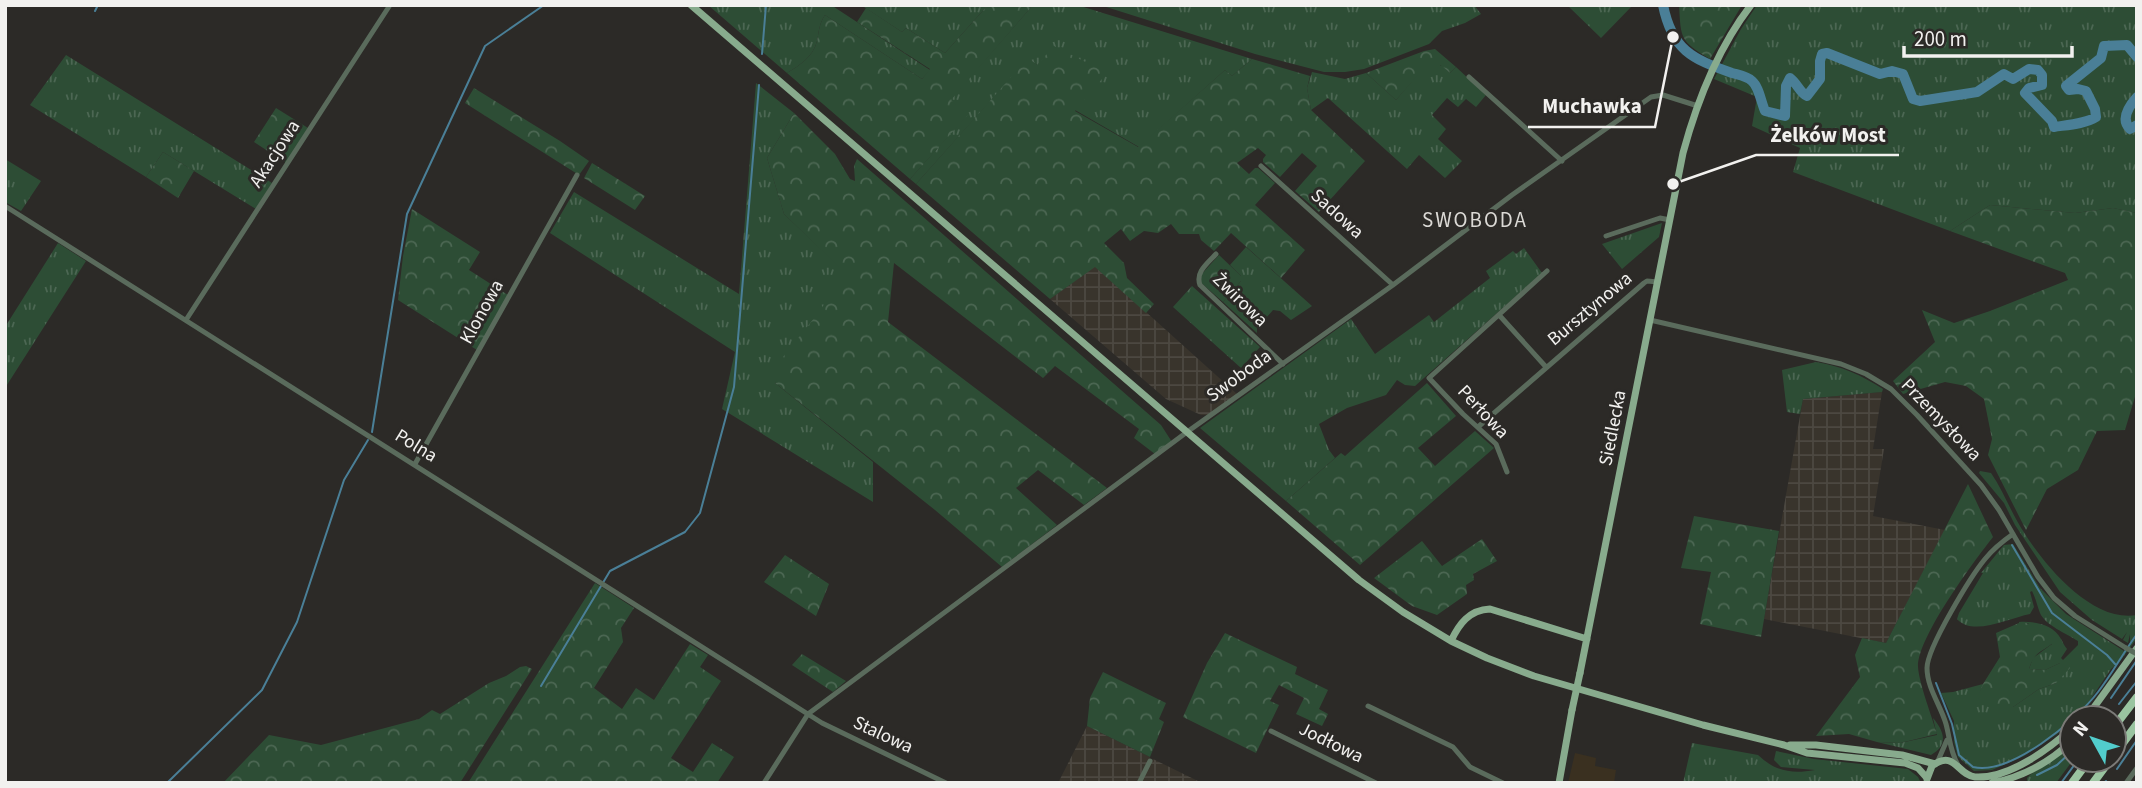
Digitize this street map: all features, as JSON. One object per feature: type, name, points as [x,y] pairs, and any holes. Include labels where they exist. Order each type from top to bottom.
[{"type":"main road","points":[[691,5],[1359,580],[1404,612],[1451,641],[1500,663],[1556,683],[1807,753],[1905,764],[1918,768],[1927,780]]},
{"type":"main road","name":"Siedlecka","points":[[1559,783],[1683,153],[1707,82],[1733,30],[1751,5]]},
{"type":"main road","points":[[1451,641],[1457,628],[1470,614],[1490,609],[1587,639]]},
{"type":"main road","points":[[2096,704],[2137,648]]},
{"type":"main road","points":[[1784,745],[1816,745],[1870,751],[1936,763],[1948,761],[1968,775],[1976,777],[2015,767],[2041,754],[2058,740]]},
{"type":"main road","points":[[1992,783],[2035,768],[2058,753]]},
{"type":"main road","points":[[1927,780],[1930,769],[1936,763]]},
{"type":"main road","points":[[1960,768],[1964,783]]},
{"type":"street","name":"Akacjowa","points":[[186,320],[390,5]]},
{"type":"street","points":[[1469,77],[1562,161]]},
{"type":"street","name":"Swoboda","points":[[808,714],[1187,432],[1393,285],[1512,195],[1654,96],[1663,95],[1698,106]]},
{"type":"street","name":"Sadowa","points":[[1261,166],[1393,285]]},
{"type":"street","name":"Klonowa","points":[[415,464],[577,175]]},
{"type":"street","name":"Polna","points":[[5,206],[808,714]]},
{"type":"street","points":[[1606,236],[1660,218],[1670,220]]},
{"type":"street","name":"Żwirowa","points":[[1216,254],[1199,273],[1200,285],[1283,364]]},
{"type":"street","points":[[1500,316],[1547,271]]},
{"type":"street","name":"Bursztynowa","points":[[1478,427],[1644,283],[1658,282]]},
{"type":"street","name":"Bursztynowa","points":[[1500,316],[1546,368]]},
{"type":"street","name":"Perłowa","points":[[1500,316],[1429,378],[1496,444],[1507,472]]},
{"type":"street","name":"Przemysłowa","points":[[1650,320],[1841,364],[1891,389],[1968,470],[1992,500],[2038,577],[2054,598],[2075,616],[2137,654]]},
{"type":"street","points":[[1960,768],[1951,751],[1945,722],[1928,676],[1927,664],[1930,652],[1975,572],[1993,550],[2013,534]]},
{"type":"street","points":[[1368,706],[1453,747],[1470,767],[1503,783]]},
{"type":"street","points":[[764,783],[808,714]]},
{"type":"street","name":"Stalowa","points":[[808,714],[946,783]]},
{"type":"street","name":"Jodłowa","points":[[1271,731],[1376,783]]},
{"type":"street","points":[[1936,763],[1948,737]]},
{"type":"street","points":[[1139,783],[1150,761]]},
{"type":"street","points":[[2126,783],[2137,768]]},
{"type":"shaded area","points":[[1095,266],[1237,394],[1208,415],[1201,415],[1166,399],[1050,299]]},
{"type":"shaded area","points":[[1882,392],[1873,449],[1884,449],[1873,516],[1945,530],[1886,643],[1764,619],[1803,399]]},
{"type":"shaded area","points":[[1087,726],[1150,757],[1137,783],[1058,783]]},
{"type":"shaded area","points":[[1575,753],[1596,758],[1595,766],[1616,770],[1614,783],[1568,783]]},
{"type":"shaded area","points":[[1153,759],[1202,783],[1141,783]]},
{"type":"green space","points":[[708,5],[831,5],[930,70],[922,79],[825,15],[812,52],[801,64],[787,73]]},
{"type":"green space","points":[[861,5],[988,5],[945,53],[906,28],[902,32]]},
{"type":"green space","points":[[988,5],[1033,5],[951,100],[968,115],[910,179],[787,73],[801,64],[812,52],[825,15],[922,79],[930,69],[857,22],[866,8],[902,32],[906,28],[945,53]]},
{"type":"green space","points":[[1033,5],[1077,5],[1252,59],[1232,76],[1225,70],[1139,147],[1075,110],[1037,65],[1028,59],[916,184],[910,179],[967,115],[950,100]]},
{"type":"green space","points":[[1100,5],[1474,5],[1481,14],[1442,31],[1429,44],[1364,69],[1324,72],[1255,54]]},
{"type":"green space","points":[[1567,5],[1633,5],[1601,38]]},
{"type":"green space","points":[[1679,5],[1742,5],[1710,59],[1693,48],[1684,38]]},
{"type":"green space","points":[[1757,5],[2137,5],[2137,213],[2113,208],[2075,213],[1990,205],[1950,231],[1793,172],[1800,148],[1752,126],[1757,97],[1714,79]]},
{"type":"green space","points":[[1054,46],[1107,73],[1075,111],[1138,147],[1225,70],[1232,76],[1252,59],[1310,76],[1307,88],[1311,110],[1365,161],[1319,212],[1295,191],[1317,166],[1302,153],[1280,177],[1263,162],[1266,155],[1258,148],[1237,163],[1249,174],[1258,168],[1275,183],[1255,205],[1305,250],[1281,278],[1231,233],[1214,251],[1201,240],[1199,234],[1179,234],[1171,224],[1158,233],[1144,231],[1130,241],[1121,229],[1104,243],[1124,263],[1127,278],[1154,304],[1146,313],[1095,267],[1050,299],[916,184],[1028,58],[1037,65]]},
{"type":"green space","points":[[1435,49],[1456,67],[1450,73],[1441,65],[1426,80],[1419,74],[1396,100],[1366,73],[1424,51]]},
{"type":"green space","points":[[66,55],[272,183],[256,209],[163,152],[146,177],[30,105]]},
{"type":"green space","points":[[1442,65],[1450,73],[1456,67],[1486,95],[1476,107],[1466,99],[1458,107],[1447,98],[1432,115],[1446,129],[1438,139],[1462,161],[1445,178],[1419,155],[1407,169],[1328,98],[1311,110],[1307,88],[1312,72],[1345,79],[1366,73],[1396,100],[1419,73]]},
{"type":"green space","points":[[756,83],[794,113],[767,158],[784,214],[846,273],[775,383],[873,462],[873,502],[722,409],[735,352],[550,233],[574,192],[739,294]]},
{"type":"green space","points":[[474,88],[589,161],[579,175],[465,103]]},
{"type":"green space","points":[[276,108],[308,128],[286,163],[254,142]]},
{"type":"green space","points":[[794,113],[835,154],[850,179],[855,181],[854,166],[857,159],[1161,425],[1172,442],[1155,454],[1134,438],[1139,429],[1055,366],[1043,378],[894,263],[888,322],[1107,488],[1084,505],[1038,470],[1016,488],[1057,525],[1002,567],[775,383],[783,357],[819,312],[845,273],[784,214],[767,158]]},
{"type":"green space","points":[[163,152],[194,171],[178,198],[146,177]]},
{"type":"green space","points":[[5,159],[41,181],[21,211],[5,202]]},
{"type":"green space","points":[[592,163],[645,196],[635,210],[584,178]]},
{"type":"green space","points":[[1990,205],[2075,213],[2113,208],[2137,213],[2137,390],[2125,430],[2097,431],[2078,470],[2047,489],[2026,530],[1988,455],[1992,439],[1984,399],[1966,386],[1945,382],[1903,394],[1893,381],[1935,342],[1922,310],[1954,323],[2068,280],[2065,273],[1950,231]]},
{"type":"green space","points":[[412,209],[480,252],[469,270],[508,295],[477,350],[398,300]]},
{"type":"green space","points":[[1662,223],[1659,237],[1622,269],[1602,244]]},
{"type":"green space","points":[[58,243],[86,261],[5,388],[5,327]]},
{"type":"green space","points":[[1246,247],[1312,306],[1291,320],[1280,311],[1273,310],[1257,328],[1257,333],[1223,302],[1241,281],[1241,276],[1230,265]]},
{"type":"green space","points":[[1524,248],[1542,273],[1415,386],[1405,385],[1397,380],[1386,395],[1347,408],[1319,424],[1335,458],[1286,501],[1200,428],[1351,319],[1375,354],[1429,315],[1434,322],[1490,278],[1486,271],[1513,251],[1516,254]]},
{"type":"green space","points":[[1219,255],[1241,276],[1241,281],[1223,302],[1199,281],[1200,276]]},
{"type":"green space","points":[[1192,286],[1260,347],[1241,368],[1173,307]]},
{"type":"green space","points":[[1816,362],[1859,375],[1883,389],[1882,392],[1803,399],[1800,414],[1787,412],[1782,370]]},
{"type":"green space","points":[[1427,383],[1456,416],[1418,448],[1435,466],[1475,431],[1494,448],[1360,565],[1286,501],[1341,453],[1345,456]]},
{"type":"green space","points":[[1979,473],[1991,473],[2020,527],[2045,562],[2072,590],[2104,610],[2120,615],[2137,615],[2137,638],[2087,704],[2058,704],[2057,734],[2024,756],[1992,770],[1974,771],[1958,757],[1954,742],[1954,721],[1941,693],[1983,684],[1978,698],[2013,707],[2039,689],[2056,683],[2060,663],[2045,670],[2029,669],[2033,658],[2052,644],[2028,623],[2019,622],[2036,623],[2053,630],[2067,649],[2061,658],[2063,660],[2078,645],[2078,641],[2043,617],[2032,591],[2030,592],[2034,607],[2030,614],[1982,626],[1964,624],[1957,619],[1981,573],[2004,545],[2013,544],[2040,588],[2066,614],[2124,651],[2130,643],[2130,634],[2128,643],[2123,640],[2127,632],[2122,639],[2092,620],[2060,592],[2015,525],[2004,503]]},
{"type":"green space","points":[[1968,484],[1993,537],[1936,619],[1920,654],[1919,674],[1937,734],[1900,743],[1877,742],[1849,734],[1816,736],[1860,677],[1855,655],[1862,638],[1886,643]]},
{"type":"green space","points":[[1694,516],[1779,531],[1761,637],[1700,624],[1711,572],[1681,568]]},
{"type":"green space","points":[[1482,539],[1497,561],[1473,574],[1474,580],[1466,585],[1467,594],[1437,615],[1412,606],[1374,578],[1422,541],[1442,566]]},
{"type":"green space","points":[[785,555],[829,584],[816,616],[764,582]]},
{"type":"green space","points":[[595,583],[634,608],[621,628],[623,642],[594,688],[622,709],[636,688],[654,700],[690,644],[708,655],[700,667],[721,681],[671,758],[693,772],[712,743],[734,757],[717,783],[468,783]]},
{"type":"green space","points":[[2019,623],[2039,626],[2057,638],[2034,657],[2029,669],[2045,670],[2060,663],[2069,664],[2070,668],[2056,683],[2039,689],[2013,707],[1992,707],[1977,698],[2000,657],[1996,633]]},
{"type":"green space","points":[[1225,633],[1297,667],[1295,674],[1328,690],[1319,709],[1328,714],[1322,726],[1296,714],[1304,698],[1279,685],[1270,701],[1279,705],[1256,753],[1183,717],[1207,663]]},
{"type":"green space","points":[[802,654],[846,681],[833,692],[792,665]]},
{"type":"green space","points":[[526,666],[532,669],[460,783],[223,783],[269,735],[321,745],[419,719],[432,710],[440,714],[489,683]]},
{"type":"green space","points":[[1103,672],[1166,703],[1159,719],[1164,722],[1150,757],[1087,726],[1090,698]]},
{"type":"green space","points":[[1933,718],[1943,738],[1940,747],[1931,755],[1877,742],[1900,743],[1937,735]]},
{"type":"green space","points":[[1692,743],[1758,755],[1778,768],[1799,772],[1815,770],[1781,767],[1774,760],[1776,751],[1814,759],[1908,769],[1921,783],[1683,783]]},
{"type":"green space","points":[[2058,755],[2058,774],[2063,774],[2056,783],[2027,783],[2031,774]]},
{"type":"waterway","points":[[95,11],[98,5]]},
{"type":"waterway","points":[[372,432],[407,214],[485,46],[544,5]]},
{"type":"waterway","points":[[762,54],[766,5]]},
{"type":"waterway","points":[[1663,5],[1672,33],[1686,51],[1706,63],[1750,79],[1765,111],[1785,116],[1786,86],[1790,78],[1807,96],[1820,79],[1820,61],[1822,54],[1827,53],[1880,74],[1892,71],[1903,74],[1913,99],[1920,101],[1977,92],[2004,74],[2013,79],[2029,69],[2038,70],[2042,75],[2042,85],[2029,88],[2025,93],[2052,121],[2054,127],[2076,124],[2096,117],[2095,109],[2086,91],[2069,90],[2066,86],[2101,58],[2104,46],[2127,45],[2137,57]]},
{"type":"waterway","points":[[541,686],[610,571],[685,532],[700,513],[734,387],[759,85]]},
{"type":"waterway","points":[[2137,97],[2126,117],[2130,129],[2137,125]]},
{"type":"waterway","points":[[167,783],[262,690],[297,622],[344,480],[368,440]]},
{"type":"waterway","points":[[2012,545],[2052,613],[2115,664]]},
{"type":"waterway","points":[[1936,683],[1952,724],[1959,755],[1973,767],[1988,768],[2023,755],[2059,731],[2098,692],[2137,634]]},
{"type":"waterway","points":[[2111,698],[2137,660]]},
{"type":"waterway","points":[[2119,704],[2137,681]]},
{"type":"waterway","points":[[2128,753],[2137,740]]},
{"type":"waterway","points":[[2037,775],[2058,764]]},
{"type":"waterway","points":[[2061,783],[2068,774]]},
{"type":"place","name":"Muchawka","points":[[1673,37]]},
{"type":"place","name":"Żelków Most","points":[[1673,184]]},
{"type":"district","name":"SWOBODA","points":[[1475,220]]}]
